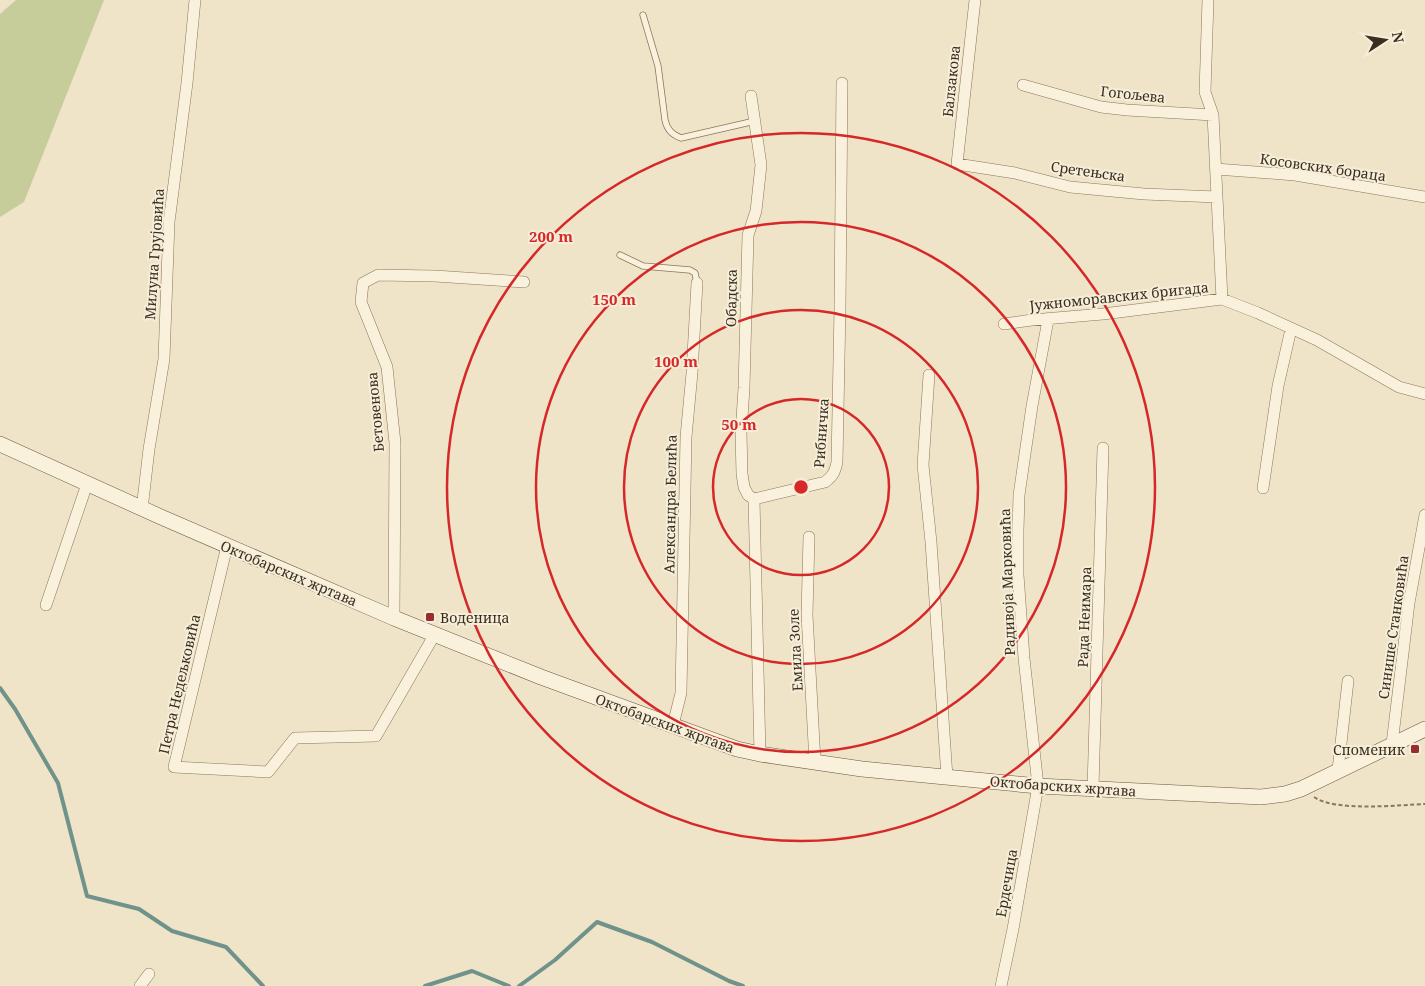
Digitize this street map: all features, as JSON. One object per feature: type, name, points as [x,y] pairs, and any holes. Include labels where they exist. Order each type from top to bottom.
[{"type":"street","name":"Милуна Грујовића","points":[[142,509],[149,449],[164,358],[169,222],[187,83],[194,0]]},
{"type":"street","name":"Балзакова","points":[[957,164],[975,0]]},
{"type":"street","points":[[1208,0],[1205,92],[1213,115],[1222,299]]},
{"type":"street","name":"Рибничка","points":[[754,499],[825,482],[835,472],[839,394],[842,84]]},
{"type":"street","name":"Гогољева","points":[[1023,85],[1101,107],[1213,115]]},
{"type":"street","name":"Обадска","points":[[751,96],[761,165],[756,211],[748,235],[741,433],[742,474],[748,495],[754,499]]},
{"type":"street","name":"Сретењска","points":[[957,164],[1015,173],[1070,186],[1144,194],[1216,197]]},
{"type":"street","name":"Косовских бораца","points":[[1216,169],[1295,175],[1425,197]]},
{"type":"street","name":"Бетовенова","points":[[394,618],[395,443],[387,367],[361,302],[363,283],[378,275],[435,276],[524,282]]},
{"type":"street","name":"Александра Белића","points":[[673,725],[681,693],[686,437],[697,283]]},
{"type":"street","name":"Јужноморавских бригада","points":[[1004,324],[1222,299],[1258,312],[1292,328],[1356,361],[1399,387],[1425,394]]},
{"type":"street","name":"Радивоја Марковића","points":[[1038,786],[1024,658],[1018,575],[1018,531],[1019,495],[1032,406],[1048,320]]},
{"type":"street","points":[[1263,488],[1278,386],[1292,328]]},
{"type":"street","points":[[929,375],[923,465],[947,777]]},
{"type":"street","name":"Октобарских жртава","points":[[0,444],[142,509],[394,618],[541,677],[726,746],[760,754],[862,769],[1038,786],[1261,797],[1285,794],[1301,789],[1425,729]]},
{"type":"street","name":"Рада Неимара","points":[[1093,788],[1103,448]]},
{"type":"street","points":[[46,605],[87,484]]},
{"type":"street","points":[[754,499],[760,754]]},
{"type":"street","name":"Синише Станковића","points":[[1392,744],[1409,603],[1425,515]]},
{"type":"street","name":"Емила Золе","points":[[809,537],[807,615],[815,762]]},
{"type":"street","name":"Петра Недељковића","points":[[227,546],[174,767],[268,772],[295,738],[376,736],[435,634]]},
{"type":"street","points":[[1338,770],[1348,681]]},
{"type":"street","name":"Ердечица","points":[[1001,986],[1038,786]]},
{"type":"street","points":[[140,986],[148,974]]},
{"type":"lane","points":[[643,15],[658,66],[664,120],[670,132],[681,138],[755,121]]},
{"type":"lane","points":[[620,254],[643,266],[690,270],[695,273],[697,283]]},
{"type":"path","points":[[1301,789],[1319,800],[1341,806],[1425,804]]},
{"type":"green space","points":[[16,0],[104,0],[24,202],[0,217],[0,14]]},
{"type":"waterway","points":[[0,688],[15,709],[58,783],[87,896],[139,909],[172,931],[226,947],[263,986]]},
{"type":"waterway","points":[[519,986],[555,960],[597,922],[652,942],[729,981],[743,986]]},
{"type":"waterway","points":[[425,986],[472,971],[509,986]]},
{"type":"place","name":"Воденица","points":[[430,617]]},
{"type":"place","name":"Споменик","points":[[1415,749]]}]
